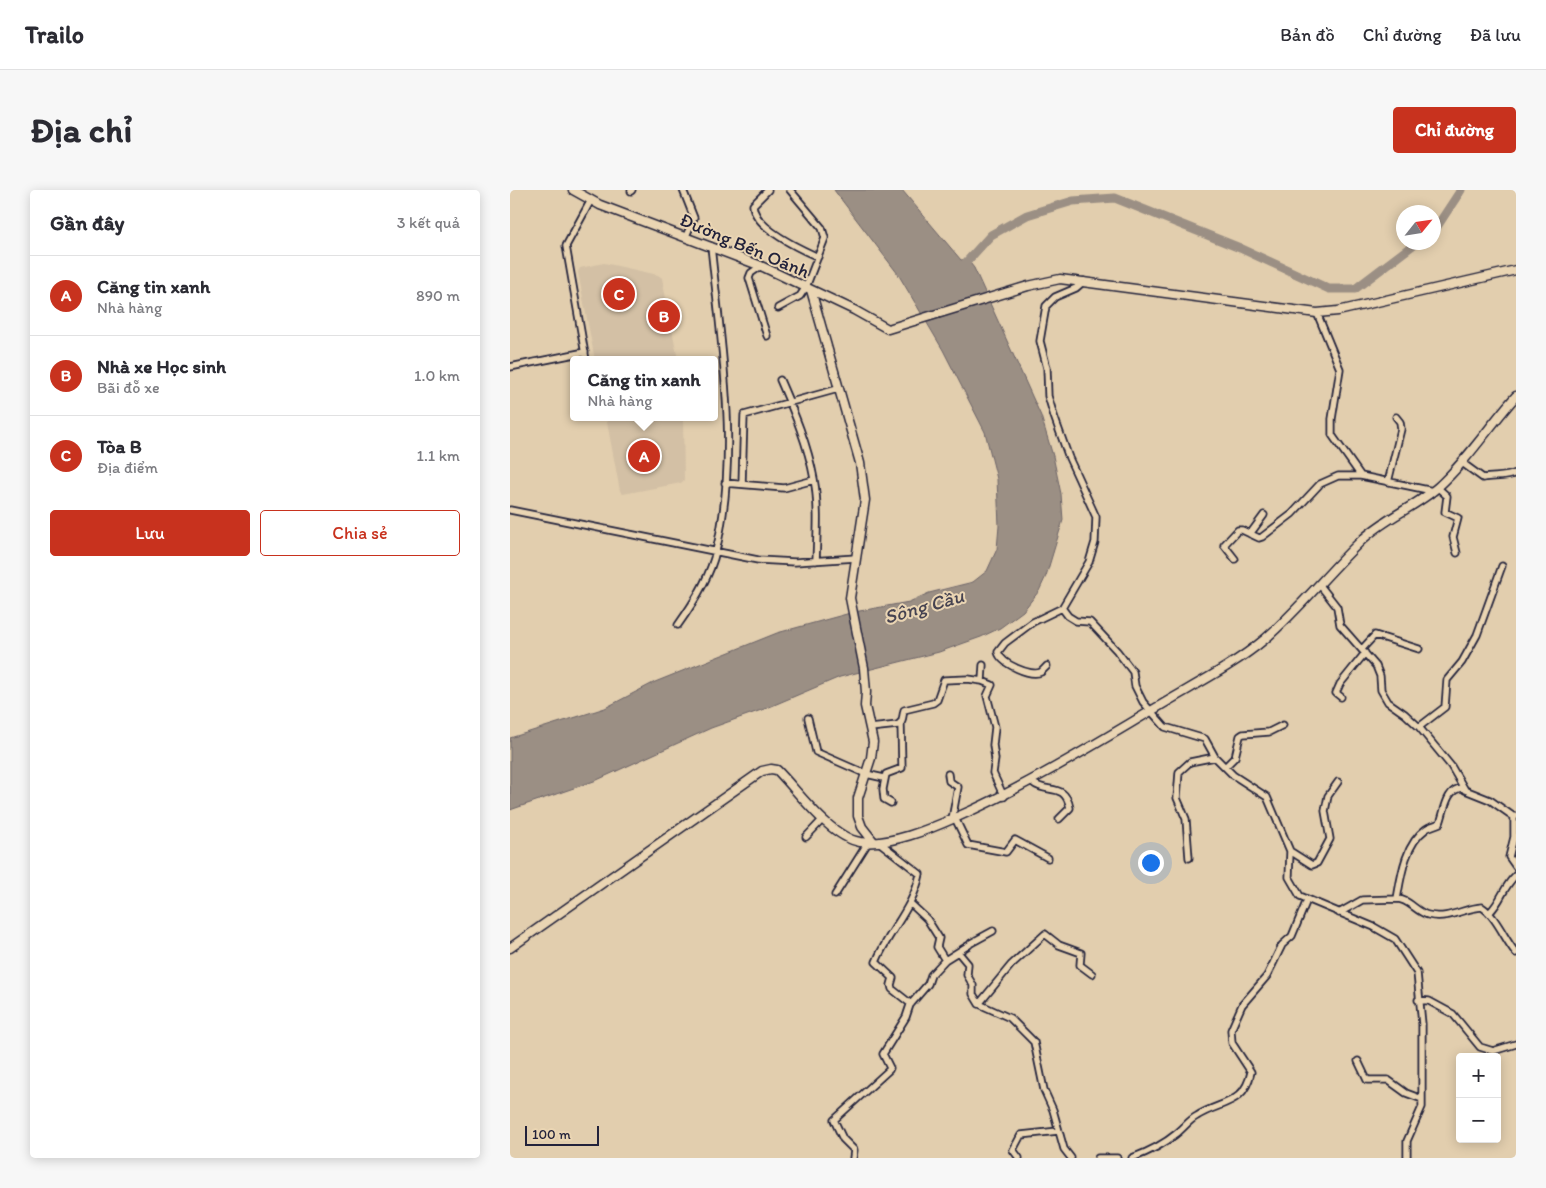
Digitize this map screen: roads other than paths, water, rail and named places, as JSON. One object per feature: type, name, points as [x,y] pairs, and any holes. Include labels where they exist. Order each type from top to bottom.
[{"type":"street","name":"Đường Bến Oánh","points":[[573,190],[591,200],[761,266],[854,310],[882,328],[888,329],[1060,279],[1317,313],[1338,311],[1516,270]]},
{"type":"street","points":[[683,190],[694,218],[686,236]]},
{"type":"street","points":[[768,190],[753,206],[754,213],[783,242],[818,257]]},
{"type":"street","points":[[790,190],[824,232],[825,238],[809,289],[856,448],[865,488],[864,510],[850,598],[864,668],[865,706],[872,750],[858,798],[858,816],[862,827],[873,841],[920,874],[911,904],[885,944],[876,962],[893,978],[890,985],[892,990],[911,1004]]},
{"type":"street","points":[[586,356],[566,246],[591,200]]},
{"type":"street","points":[[678,625],[704,581],[717,550],[725,483],[727,412],[710,246]]},
{"type":"street","points":[[761,266],[749,278],[767,336]]},
{"type":"street","points":[[1047,666],[1041,672],[1036,672],[1010,666],[1002,661],[998,652],[1005,643],[1033,622],[1062,608],[1090,562],[1097,523],[1080,478],[1069,458],[1054,416],[1048,396],[1046,368],[1040,341],[1046,306],[1055,297],[1076,288],[1084,281]]},
{"type":"street","points":[[778,308],[809,289]]},
{"type":"street","points":[[1317,313],[1340,369],[1332,419],[1332,435],[1361,476]]},
{"type":"street","points":[[510,367],[585,352]]},
{"type":"street","points":[[780,380],[790,403],[814,480],[818,516],[816,561]]},
{"type":"street","points":[[742,484],[744,415],[838,389]]},
{"type":"street","points":[[510,948],[762,771],[777,770],[823,819],[845,836],[862,842],[899,838],[953,819],[1004,797],[1032,782],[1260,642],[1381,524],[1421,500],[1435,489],[1461,462],[1516,396]]},
{"type":"street","points":[[1388,482],[1401,430],[1400,422],[1396,417]]},
{"type":"street","points":[[1461,462],[1483,478],[1495,475],[1510,476],[1516,474]]},
{"type":"street","points":[[1235,559],[1225,544],[1238,530],[1262,537],[1292,514],[1326,480],[1351,474],[1435,489],[1447,496],[1445,512],[1458,518],[1453,536],[1457,553]]},
{"type":"street","points":[[725,483],[784,488],[814,480]]},
{"type":"street","points":[[510,510],[717,550],[758,560],[816,561],[856,558]]},
{"type":"street","points":[[1250,534],[1264,515]]},
{"type":"street","points":[[1419,727],[1445,707],[1447,680],[1462,662],[1477,635],[1502,566]]},
{"type":"street","points":[[1319,584],[1337,607],[1340,625],[1379,672],[1381,690],[1388,702],[1419,727],[1452,766],[1463,788]]},
{"type":"street","points":[[1062,608],[1068,616],[1076,621],[1090,622],[1117,651],[1133,672],[1136,690],[1150,711],[1169,730],[1204,739],[1225,768],[1240,781],[1266,796],[1290,851],[1289,877],[1298,894],[1339,914],[1374,927],[1400,944],[1418,977],[1418,1000],[1422,1021],[1421,1111],[1407,1141],[1407,1158]]},
{"type":"street","points":[[1341,697],[1336,693],[1340,684],[1375,635],[1419,649]]},
{"type":"street","points":[[982,665],[982,681]]},
{"type":"street","points":[[891,802],[884,799],[884,778],[886,774],[902,768],[901,723],[904,710],[936,702],[944,680],[968,678],[992,685],[987,696],[995,728],[993,772],[1004,797]]},
{"type":"street","points":[[808,718],[816,752],[866,774],[884,778]]},
{"type":"street","points":[[870,728],[901,723]]},
{"type":"street","points":[[1225,768],[1235,757],[1240,736],[1243,734],[1269,732],[1283,725]]},
{"type":"street","points":[[1189,858],[1186,819],[1177,798],[1179,772],[1190,762],[1216,757]]},
{"type":"street","points":[[948,774],[949,781],[958,787],[953,819],[968,845],[1006,852],[1015,840],[1048,858]]},
{"type":"street","points":[[1032,782],[1037,787],[1054,788],[1064,794],[1070,808],[1060,819]]},
{"type":"street","points":[[1290,851],[1312,864],[1317,864],[1330,839],[1325,811],[1328,796],[1338,782]]},
{"type":"street","points":[[1397,899],[1402,872],[1412,846],[1424,830],[1440,822],[1450,794],[1458,788],[1463,788],[1490,800],[1515,817],[1510,857],[1516,867]]},
{"type":"street","points":[[806,838],[823,819]]},
{"type":"street","points":[[835,895],[873,841]]},
{"type":"street","points":[[1490,912],[1499,902],[1506,884],[1516,875]]},
{"type":"street","points":[[1339,914],[1362,900],[1402,899],[1428,915],[1444,916],[1462,914],[1479,907],[1490,912],[1493,920],[1510,941],[1516,953]]},
{"type":"street","points":[[1132,1158],[1161,1145],[1196,1116],[1229,1103],[1246,1088],[1251,1072],[1232,1043],[1231,1030],[1242,1005],[1267,976],[1282,945],[1292,936],[1307,900]]},
{"type":"street","points":[[911,904],[927,919],[939,938],[937,947],[945,960]]},
{"type":"street","points":[[853,1158],[854,1150],[843,1139],[834,1120],[889,1070],[890,1068],[882,1054],[906,1017],[911,1004],[928,984],[931,975],[945,960],[993,931]]},
{"type":"street","points":[[979,1004],[1011,965],[1045,934],[1059,945],[1081,953],[1080,966],[1092,974]]},
{"type":"street","points":[[958,952],[968,964],[967,975],[973,985],[973,994],[979,1004],[1010,1018],[1032,1038],[1040,1073],[1058,1131],[1064,1149],[1071,1158]]},
{"type":"street","points":[[1418,1000],[1429,1001],[1453,1014],[1480,1047],[1493,1051],[1516,1044]]},
{"type":"street","points":[[1358,1061],[1367,1080],[1388,1080],[1406,1093],[1422,1099]]},
{"type":"street","points":[[1019,1158],[1013,1150],[1021,1135],[1058,1131]]},
{"type":"street","points":[[1098,1158],[1117,1158]]},
{"type":"water","name":"Sông Cầu","points":[[834,190],[902,190],[961,260],[967,259],[974,268],[1041,416],[1053,456],[1061,494],[1063,520],[1046,576],[1039,591],[1023,611],[1000,628],[981,637],[939,652],[840,677],[767,708],[711,728],[597,780],[510,810],[510,738],[605,708],[655,682],[777,633],[854,612],[909,602],[929,593],[973,582],[987,571],[997,549],[999,526],[997,479],[985,432],[943,350],[898,274]]},
{"type":"waterway","points":[[1441,220],[1461,190]]},
{"type":"waterway","points":[[961,268],[991,235],[1027,215],[1073,201],[1115,198],[1240,248],[1329,289],[1355,289],[1406,250]]},
{"type":"place","name":"Tòa B","points":[[619,294]]},
{"type":"place","name":"Nhà xe Học sinh","points":[[664,316]]},
{"type":"place","name":"Căng tin xanh","points":[[644,456]]}]
